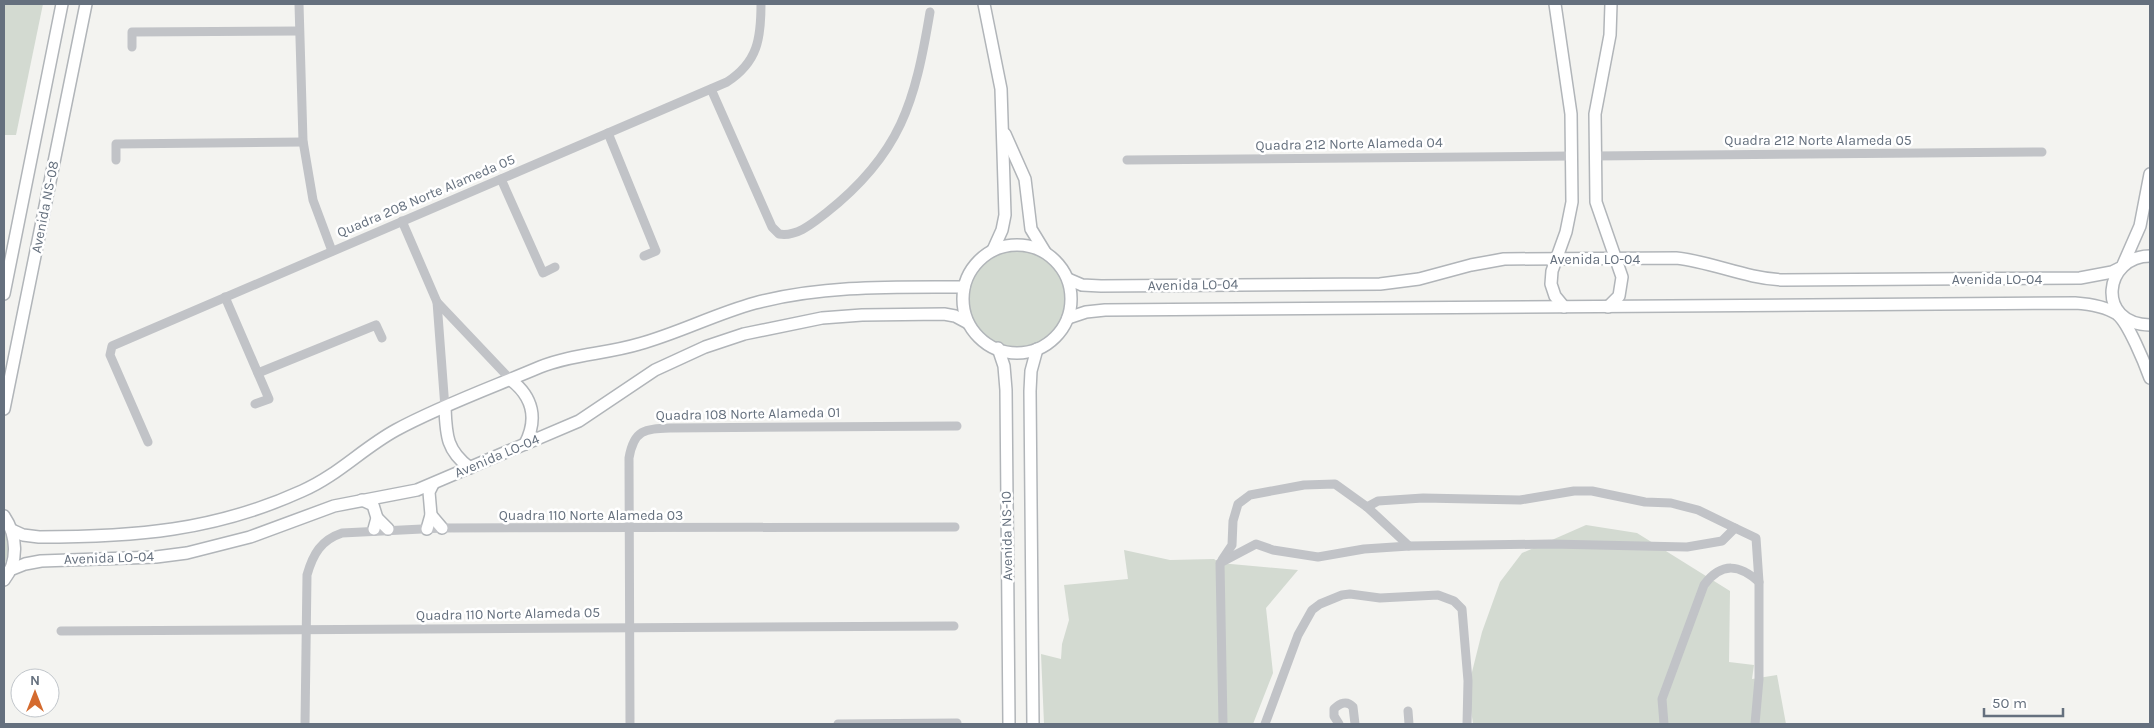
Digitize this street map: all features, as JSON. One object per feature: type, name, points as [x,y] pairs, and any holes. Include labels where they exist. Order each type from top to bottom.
[{"type":"street","name":"Avenida NS-08","points":[[4,294],[62,4]]},
{"type":"street","name":"Avenida NS-08","points":[[4,410],[86,4]]},
{"type":"street","points":[[299,4],[303,142],[313,200],[332,251]]},
{"type":"street","name":"Quadra 208 Norte Alameda 05","points":[[148,442],[111,348],[731,79],[756,52],[759,41],[761,4]]},
{"type":"street","points":[[984,4],[1000,81],[1004,215],[1002,230],[993,250],[976,264],[964,287],[963,307],[968,324],[981,338],[998,348],[1015,352],[1037,348],[1055,337],[1068,318],[1071,292],[1068,279],[1058,264],[1046,253],[1031,229],[1026,183],[1007,140],[1002,115]]},
{"type":"street","points":[[1554,4],[1558,39],[1570,101],[1572,202],[1566,232],[1552,271],[1550,284],[1554,296],[1564,307]]},
{"type":"street","points":[[1608,307],[1619,296],[1623,283],[1596,202],[1596,98],[1610,35],[1611,4]]},
{"type":"street","points":[[711,89],[772,228],[779,234],[792,234],[808,226],[845,198],[869,175],[884,155],[901,126],[914,93],[930,12]]},
{"type":"street","points":[[132,47],[132,32],[299,31]]},
{"type":"street","points":[[608,133],[656,251],[644,256]]},
{"type":"street","points":[[116,160],[116,144],[303,142]]},
{"type":"street","name":"Quadra 212 Norte Alameda 05","points":[[1595,156],[2042,152]]},
{"type":"street","name":"Quadra 212 Norte Alameda 04","points":[[1127,160],[1571,156]]},
{"type":"street","points":[[2150,174],[2140,226],[2122,267],[2115,278],[2112,292],[2114,304],[2150,378]]},
{"type":"street","points":[[501,179],[543,273],[556,267]]},
{"type":"street","points":[[402,221],[437,302],[447,432],[452,450],[458,459],[470,468]]},
{"type":"street","points":[[993,250],[1020,246],[1046,253]]},
{"type":"street","name":"Avenida LO-04","points":[[1068,279],[1082,285],[1101,286],[1389,284],[1419,279],[1493,261],[1615,258],[1684,259],[1756,278],[1795,281],[2075,278],[2112,272],[2136,258],[2150,256]]},
{"type":"street","name":"Avenida LO-04","points":[[12,530],[39,537],[155,533],[189,528],[239,515],[313,486],[395,430],[560,360],[640,344],[722,313],[783,296],[856,289],[964,287]]},
{"type":"street","points":[[225,297],[269,399],[256,404]]},
{"type":"street","points":[[437,302],[527,395],[533,412],[531,429],[525,444]]},
{"type":"street","name":"Avenida LO-04","points":[[1068,318],[1086,312],[1105,310],[2075,303],[2102,308],[2134,324],[2150,325]]},
{"type":"street","name":"Avenida LO-04","points":[[7,575],[25,564],[42,561],[156,557],[201,550],[250,537],[326,509],[360,500],[401,494],[433,484],[588,416],[641,378],[705,347],[744,334],[802,321],[862,315],[944,314],[955,316],[968,324]]},
{"type":"street","points":[[258,374],[376,325],[382,338]]},
{"type":"street","name":"Avenida NS-10","points":[[998,348],[1004,366],[1006,390],[1009,724]]},
{"type":"street","name":"Avenida NS-10","points":[[1033,724],[1030,391],[1031,371],[1037,348]]},
{"type":"street","name":"Quadra 108 Norte Alameda 01","points":[[630,724],[629,529],[631,445],[640,433],[648,430],[956,426]]},
{"type":"street","points":[[427,529],[431,514],[429,492],[433,484]]},
{"type":"street","points":[[1223,724],[1220,563],[1232,544],[1233,521],[1238,504],[1250,495],[1304,485],[1335,484],[1367,507],[1409,546]]},
{"type":"street","points":[[1367,507],[1378,501],[1423,498],[1520,500],[1574,491],[1592,491],[1646,502],[1671,503],[1691,508],[1756,538],[1759,582],[1759,696],[1755,724]]},
{"type":"street","points":[[360,500],[374,505],[376,524]]},
{"type":"street","points":[[431,514],[442,528]]},
{"type":"street","points":[[4,516],[12,530],[14,553],[7,575]]},
{"type":"street","points":[[305,724],[307,574],[315,553],[327,539],[334,535],[376,524],[388,530]]},
{"type":"street","name":"Quadra 110 Norte Alameda 03","points":[[388,530],[442,528],[955,527]]},
{"type":"street","points":[[1220,563],[1256,544],[1273,550],[1318,557],[1364,549],[1409,546],[1561,544],[1687,547],[1722,540],[1735,528]]},
{"type":"street","points":[[1664,724],[1662,699],[1704,585],[1718,572],[1734,568],[1745,570],[1759,582]]},
{"type":"street","points":[[1265,724],[1304,621],[1320,604],[1336,597],[1350,594],[1380,598],[1438,595],[1462,609],[1468,681],[1467,724]]},
{"type":"street","name":"Quadra 110 Norte Alameda 05","points":[[62,631],[954,626]]},
{"type":"street","points":[[1339,724],[1334,716],[1334,709],[1341,703],[1346,703],[1353,706],[1355,724]]},
{"type":"street","points":[[1408,711],[1409,724]]},
{"type":"street","points":[[838,724],[957,723]]},
{"type":"shaded area","points":[[4,4],[43,4],[16,135],[4,135]]},
{"type":"shaded area","points":[[1017,251],[1035,255],[1051,265],[1061,281],[1065,299],[1061,317],[1051,333],[1035,343],[1017,347],[999,343],[983,333],[973,317],[969,299],[973,281],[983,265],[999,255]]},
{"type":"shaded area","points":[[1586,525],[1637,533],[1730,591],[1729,662],[1754,665],[1752,679],[1777,675],[1786,724],[1473,724],[1468,688],[1482,632],[1500,582],[1522,553]]},
{"type":"shaded area","points":[[4,528],[9,547],[4,569]]},
{"type":"shaded area","points":[[1124,550],[1170,560],[1214,559],[1220,563],[1298,570],[1266,608],[1273,673],[1253,724],[1044,724],[1041,654],[1061,659],[1062,644],[1069,620],[1064,585],[1128,579]]}]
